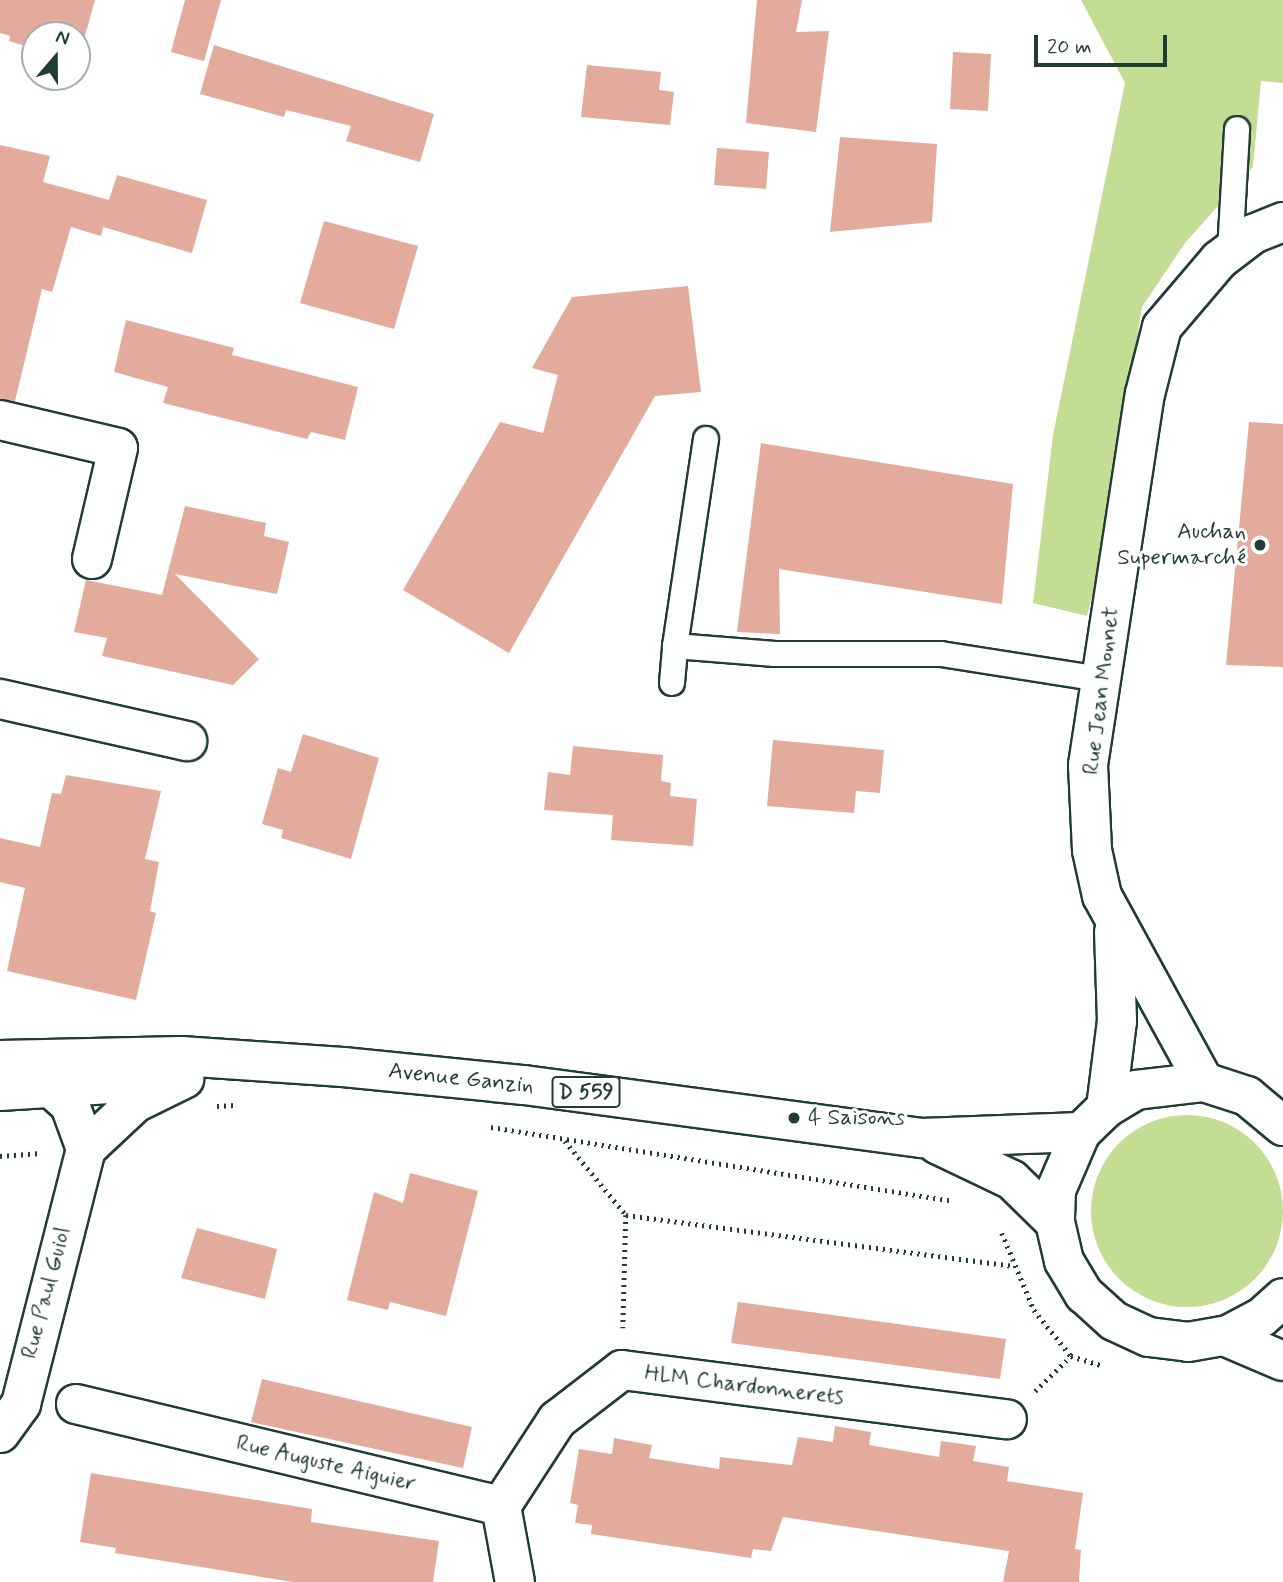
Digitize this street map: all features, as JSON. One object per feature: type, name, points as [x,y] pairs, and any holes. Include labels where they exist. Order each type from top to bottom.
[{"type":"street","name":"Rue Jean Monnet","points":[[1204,1082],[1114,926],[1092,850],[1088,765],[1145,394],[1162,327],[1195,283],[1230,252],[1254,234],[1283,222]]},
{"type":"street","points":[[0,420],[118,448],[92,559]]},
{"type":"street","points":[[0,699],[187,741]]},
{"type":"street","name":"Rue Jean Monnet","points":[[1093,1120],[1117,1021],[1114,926]]},
{"type":"street","name":"Avenue Ganzin","points":[[6,1070],[181,1056],[524,1085],[922,1138],[1093,1120]]},
{"type":"street","name":"Avenue Ganzin","points":[[6,1070],[56,1089],[194,1093],[248,1062]]},
{"type":"street","points":[[1283,1126],[1247,1096],[1204,1082],[1136,1090],[1093,1120],[1062,1170],[1055,1222],[1064,1261],[1084,1294],[1114,1321],[1149,1337],[1188,1342],[1224,1336],[1262,1317],[1283,1298]]},
{"type":"street","points":[[56,1089],[70,1105],[86,1149],[135,1103],[194,1093]]},
{"type":"street","name":"Avenue Ganzin","points":[[922,1138],[1012,1180],[1055,1222]]},
{"type":"street","name":"Rue Paul Guiol","points":[[0,1433],[22,1404],[86,1149]]},
{"type":"street","points":[[1224,1336],[1283,1361]]},
{"type":"street","name":"HLM Chardonnerets","points":[[500,1506],[557,1420],[622,1370],[1007,1419]]},
{"type":"street","name":"Rue Auguste Aiguier","points":[[76,1404],[500,1506]]},
{"type":"street","points":[[500,1506],[515,1582]]},
{"type":"lane","points":[[1230,252],[1237,129]]},
{"type":"lane","points":[[672,683],[675,646],[706,439]]},
{"type":"lane","points":[[675,646],[775,654],[942,654],[1101,679]]},
{"type":"path","points":[[194,1093],[245,1105]]},
{"type":"path","points":[[483,1126],[565,1141],[931,1195]]},
{"type":"path","points":[[565,1141],[626,1215],[622,1370]]},
{"type":"path","points":[[0,1156],[45,1153]]},
{"type":"path","points":[[626,1215],[1014,1266]]},
{"type":"green space","points":[[1081,0],[1283,0],[1283,83],[1261,81],[1253,167],[1185,243],[1142,307],[1099,568],[1087,616],[1033,603],[1053,435],[1125,83]]},
{"type":"green space","points":[[1187,1115],[1224,1123],[1255,1143],[1275,1174],[1283,1211],[1275,1248],[1255,1279],[1224,1299],[1187,1307],[1150,1299],[1119,1279],[1099,1248],[1091,1211],[1099,1174],[1119,1143],[1150,1123]]},
{"type":"building","points":[[0,0],[95,0],[89,21],[21,21],[21,45],[9,41],[10,36],[0,33]]},
{"type":"building","points":[[185,0],[221,0],[204,61],[171,52]]},
{"type":"building","points":[[757,0],[802,0],[796,32],[829,31],[816,132],[746,123]]},
{"type":"building","points":[[214,45],[434,114],[420,162],[346,141],[351,126],[286,110],[284,117],[200,94]]},
{"type":"building","points":[[953,52],[991,54],[988,111],[950,109]]},
{"type":"building","points":[[587,65],[661,72],[659,90],[674,92],[670,125],[581,117]]},
{"type":"building","points":[[840,137],[937,144],[932,222],[830,232]]},
{"type":"building","points":[[0,145],[50,156],[43,182],[109,200],[117,175],[207,200],[192,253],[103,227],[101,236],[71,227],[52,292],[42,289],[15,401],[0,399]]},
{"type":"building","points":[[717,148],[769,152],[766,189],[714,185]]},
{"type":"building","points":[[324,221],[418,246],[394,329],[300,303]]},
{"type":"building","points":[[688,286],[701,392],[655,396],[509,653],[403,590],[500,422],[543,433],[558,375],[532,368],[572,297]]},
{"type":"building","points":[[126,320],[234,348],[232,355],[358,387],[345,440],[311,432],[307,439],[163,403],[168,387],[114,372]]},
{"type":"building","name":"Auchan Supermarché","points":[[1249,422],[1283,424],[1283,667],[1226,665]]},
{"type":"building","points":[[761,443],[1013,484],[1002,604],[779,569],[780,634],[737,632]]},
{"type":"building","points":[[185,506],[266,523],[264,536],[289,542],[277,594],[175,574],[259,659],[233,685],[102,656],[107,638],[74,632],[86,580],[162,595]]},
{"type":"building","points":[[303,734],[379,758],[351,859],[281,838],[283,830],[262,824],[278,768],[291,772]]},
{"type":"building","points":[[773,740],[884,750],[880,793],[856,791],[854,813],[767,806]]},
{"type":"building","points":[[573,746],[663,755],[661,781],[671,783],[670,796],[697,799],[693,846],[611,840],[613,815],[544,810],[548,772],[570,775]]},
{"type":"building","points":[[66,775],[161,791],[145,859],[159,862],[150,911],[156,913],[136,1000],[7,971],[25,888],[0,882],[0,838],[40,847],[52,793],[61,794]]},
{"type":"building","points":[[410,1173],[478,1191],[446,1316],[390,1302],[388,1310],[347,1300],[374,1192],[403,1203]]},
{"type":"building","points":[[197,1228],[277,1249],[265,1299],[181,1278]]},
{"type":"building","points":[[738,1302],[1006,1339],[1000,1379],[731,1343]]},
{"type":"building","points":[[262,1379],[472,1427],[463,1468],[251,1422]]},
{"type":"building","points":[[835,1426],[871,1432],[869,1445],[939,1457],[941,1441],[976,1446],[973,1461],[1009,1467],[1007,1481],[1083,1493],[1075,1549],[1081,1550],[1079,1582],[1003,1582],[1009,1551],[783,1517],[771,1551],[753,1549],[751,1558],[591,1534],[592,1525],[575,1523],[578,1505],[570,1503],[579,1449],[612,1454],[614,1438],[652,1445],[649,1458],[719,1469],[720,1457],[792,1465],[798,1437],[833,1442]]},
{"type":"building","points":[[91,1473],[312,1509],[311,1522],[439,1541],[433,1582],[293,1582],[115,1553],[116,1548],[80,1542]]},
{"type":"place","name":"Auchan Supermarché","points":[[1260,545]]},
{"type":"place","name":"4 Saisons","points":[[794,1118]]}]
